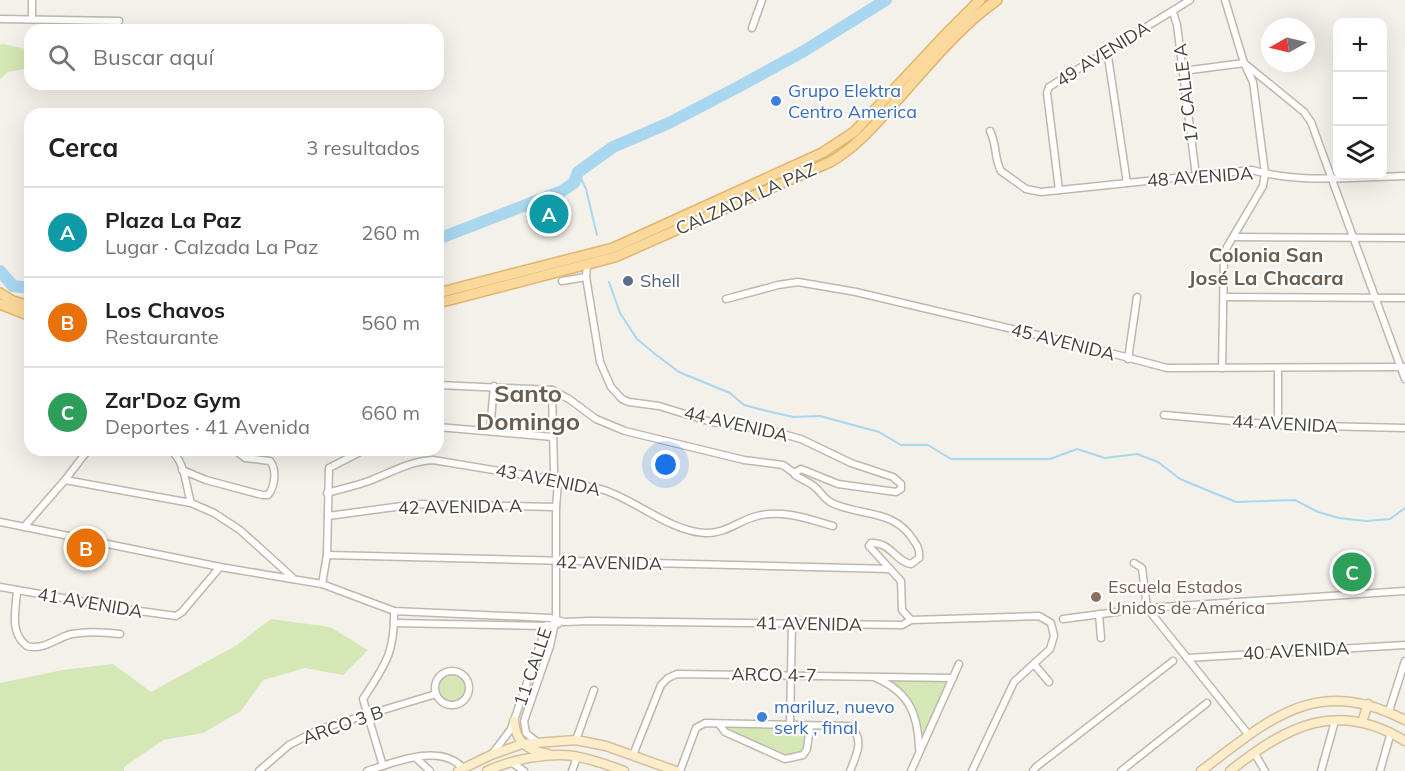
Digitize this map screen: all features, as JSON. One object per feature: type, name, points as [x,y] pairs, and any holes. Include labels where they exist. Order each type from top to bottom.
[{"type":"main road","name":"CALZADA LA PAZ","points":[[444,291],[613,248],[822,153],[854,132],[980,0]]},
{"type":"main road","name":"CALZADA LA PAZ","points":[[444,301],[615,257],[845,154],[974,18],[997,0]]},
{"type":"main road","points":[[0,293],[24,304]]},
{"type":"main road","points":[[0,304],[24,314]]},
{"type":"main road","points":[[1201,771],[1248,734],[1282,714],[1302,706],[1325,701],[1349,701],[1389,711],[1405,720]]},
{"type":"main road","points":[[1362,722],[1368,704]]},
{"type":"main road","points":[[1227,752],[1234,768],[1290,730],[1335,720],[1362,722],[1391,732],[1405,741]]},
{"type":"main road","points":[[514,721],[517,736],[522,744],[535,752],[577,757],[624,771]]},
{"type":"main road","points":[[460,770],[491,754],[522,744],[576,740],[606,746],[633,755],[651,767],[678,771]]},
{"type":"main road","points":[[487,771],[510,762],[560,756]]},
{"type":"street","points":[[32,0],[32,19]]},
{"type":"street","points":[[752,28],[762,0]]},
{"type":"street","name":"49 AVENIDA","points":[[1059,190],[1049,87],[1190,0]]},
{"type":"street","points":[[1222,368],[1224,257],[1263,186],[1265,173],[1253,82],[1244,63],[1225,0]]},
{"type":"street","name":"17 CALLE A","points":[[1173,12],[1177,25],[1196,176]]},
{"type":"street","points":[[0,19],[119,21]]},
{"type":"street","points":[[1107,51],[1127,183]]},
{"type":"street","points":[[1183,71],[1244,63],[1308,116],[1403,367],[1405,379]]},
{"type":"street","name":"48 AVENIDA","points":[[990,131],[995,140],[1000,171],[1032,191],[1252,170],[1273,176],[1331,178],[1405,176]]},
{"type":"street","points":[[1233,237],[1405,237]]},
{"type":"street","name":"44 AVENIDA","points":[[587,265],[586,277],[600,362],[611,387],[622,399],[659,406],[711,422],[772,431],[801,439],[852,463],[893,477],[902,484],[901,489],[896,492],[838,484],[801,469],[794,472]]},
{"type":"street","points":[[562,280],[586,277]]},
{"type":"street","name":"45 AVENIDA","points":[[726,299],[798,282],[856,292],[1167,368],[1403,367]]},
{"type":"street","points":[[1128,359],[1137,297]]},
{"type":"street","points":[[1224,297],[1405,298]]},
{"type":"street","points":[[1278,368],[1278,426]]},
{"type":"street","name":"44 AVENIDA","points":[[444,385],[552,390],[569,399],[596,419],[625,431],[744,460],[783,465],[816,488],[828,501],[877,514],[908,530],[920,554],[915,562],[906,564],[890,548],[881,544],[869,544],[869,549],[891,569]]},
{"type":"street","points":[[490,430],[495,386]]},
{"type":"street","points":[[552,390],[554,471]]},
{"type":"street","name":"44 AVENIDA","points":[[1164,415],[1278,426],[1405,429]]},
{"type":"street","points":[[444,427],[553,437]]},
{"type":"street","points":[[24,527],[83,456]]},
{"type":"street","points":[[177,456],[190,503]]},
{"type":"street","points":[[182,471],[206,480],[268,495],[272,490],[274,468],[272,464],[270,461],[242,456]]},
{"type":"street","points":[[0,522],[220,567],[322,584],[327,555],[329,468],[352,456]]},
{"type":"street","name":"43 AVENIDA","points":[[327,493],[425,461],[499,470],[558,483],[590,486],[607,491],[694,532],[722,532],[757,516],[771,514],[805,518],[833,526]]},
{"type":"street","points":[[65,480],[190,503],[214,513],[240,530],[293,578]]},
{"type":"street","points":[[556,562],[558,483]]},
{"type":"street","name":"42 AVENIDA A","points":[[328,516],[417,504],[556,507]]},
{"type":"street","name":"42 AVENIDA","points":[[327,555],[891,569]]},
{"type":"street","name":"11 CALLE","points":[[537,742],[526,733],[524,721],[550,646],[556,609],[556,562]]},
{"type":"street","points":[[1134,563],[1142,568],[1147,608],[1248,734]]},
{"type":"street","name":"41 AVENIDA","points":[[0,587],[176,616],[220,567]]},
{"type":"street","points":[[891,569],[900,581],[902,610],[911,620]]},
{"type":"street","name":"41 AVENIDA","points":[[322,584],[394,611],[564,622],[902,625],[911,620],[1038,616],[1051,623],[1054,636],[1047,653],[1034,664]]},
{"type":"street","points":[[17,590],[15,632],[18,639],[27,646],[41,647],[72,634],[100,631],[120,634]]},
{"type":"street","points":[[1063,619],[1147,608],[1405,591]]},
{"type":"street","points":[[383,766],[363,699],[382,672],[390,654],[394,611]]},
{"type":"street","points":[[1099,614],[1101,638]]},
{"type":"street","name":"11 CALLE","points":[[491,754],[502,743],[514,721],[546,626],[554,620]]},
{"type":"street","points":[[394,623],[546,626]]},
{"type":"street","points":[[790,724],[792,623]]},
{"type":"street","name":"40 AVENIDA","points":[[1187,658],[1405,645]]},
{"type":"street","points":[[1033,771],[1173,661]]},
{"type":"street","points":[[1389,711],[1405,661]]},
{"type":"street","points":[[910,771],[959,664]]},
{"type":"street","points":[[972,771],[1014,682],[1034,664],[1049,682]]},
{"type":"street","points":[[459,673],[467,681],[466,698],[458,704],[442,703],[436,694],[436,683],[443,674],[459,673]]},
{"type":"street","name":"ARCO 4-7","points":[[633,755],[661,685],[668,678],[677,674],[953,678]]},
{"type":"street","name":"ARCO 4-7","points":[[872,677],[898,691],[912,706],[919,731],[919,752]]},
{"type":"street","points":[[576,740],[594,690]]},
{"type":"street","name":"ARCO 3 B","points":[[259,771],[300,738],[320,729],[436,694]]},
{"type":"street","points":[[1121,771],[1207,703]]},
{"type":"street","points":[[1321,771],[1335,720]]},
{"type":"street","points":[[678,771],[696,728],[705,723],[849,726],[856,732],[859,745],[850,771]]},
{"type":"street","points":[[719,724],[726,732],[785,759],[794,759],[807,749],[810,726]]},
{"type":"street","points":[[1380,771],[1391,732]]},
{"type":"street","points":[[1255,754],[1264,771]]},
{"type":"street","points":[[367,771],[415,758],[443,756],[454,759],[460,770]]},
{"type":"street","points":[[572,771],[577,757]]},
{"type":"street","points":[[415,758],[430,771]]},
{"type":"street","points":[[510,762],[525,771]]},
{"type":"green space","points":[[0,45],[24,49],[24,69],[8,72],[0,79]]},
{"type":"green space","points":[[271,619],[330,627],[368,650],[343,675],[305,668],[263,680],[241,711],[203,733],[163,740],[124,767],[124,771],[0,771],[0,683],[63,670],[113,664],[151,692],[237,645]]},
{"type":"green space","points":[[452,675],[462,679],[466,689],[462,699],[452,703],[442,699],[438,689],[442,679]]},
{"type":"green space","points":[[885,679],[949,681],[921,741],[920,720],[913,704]]},
{"type":"green space","points":[[724,726],[808,727],[805,748],[801,753],[786,757],[726,730]]},
{"type":"waterway","points":[[444,237],[562,191],[574,183],[578,172],[613,147],[669,123],[738,87],[804,51],[886,0]]},
{"type":"waterway","points":[[578,172],[586,189],[597,235]]},
{"type":"waterway","points":[[0,271],[13,286],[24,287]]},
{"type":"waterway","points":[[609,282],[620,313],[637,339],[679,372],[730,393],[744,405],[793,417],[820,416],[879,432],[901,445],[928,445],[951,459],[1050,459],[1077,449],[1105,458],[1137,454],[1158,462],[1180,479],[1236,502],[1295,500],[1318,512],[1339,518],[1366,521],[1390,519],[1405,508]]},
{"type":"place","name":"Grupo Elektra Centro America","points":[[776,101]]},
{"type":"place","name":"Plaza La Paz","points":[[549,214]]},
{"type":"place","name":"Shell","points":[[628,281]]},
{"type":"place","name":"Los Chavos","points":[[86,548]]},
{"type":"place","name":"Zar'Doz Gym","points":[[1352,572]]},
{"type":"place","name":"Escuela Estados Unidos de América","points":[[1096,597]]},
{"type":"place","name":"mariluz, nuevo serk , final","points":[[762,717]]},
{"type":"district","name":"Colonia San José La Chacara","points":[[1266,266]]},
{"type":"district","name":"Santo Domingo","points":[[528,408]]}]
